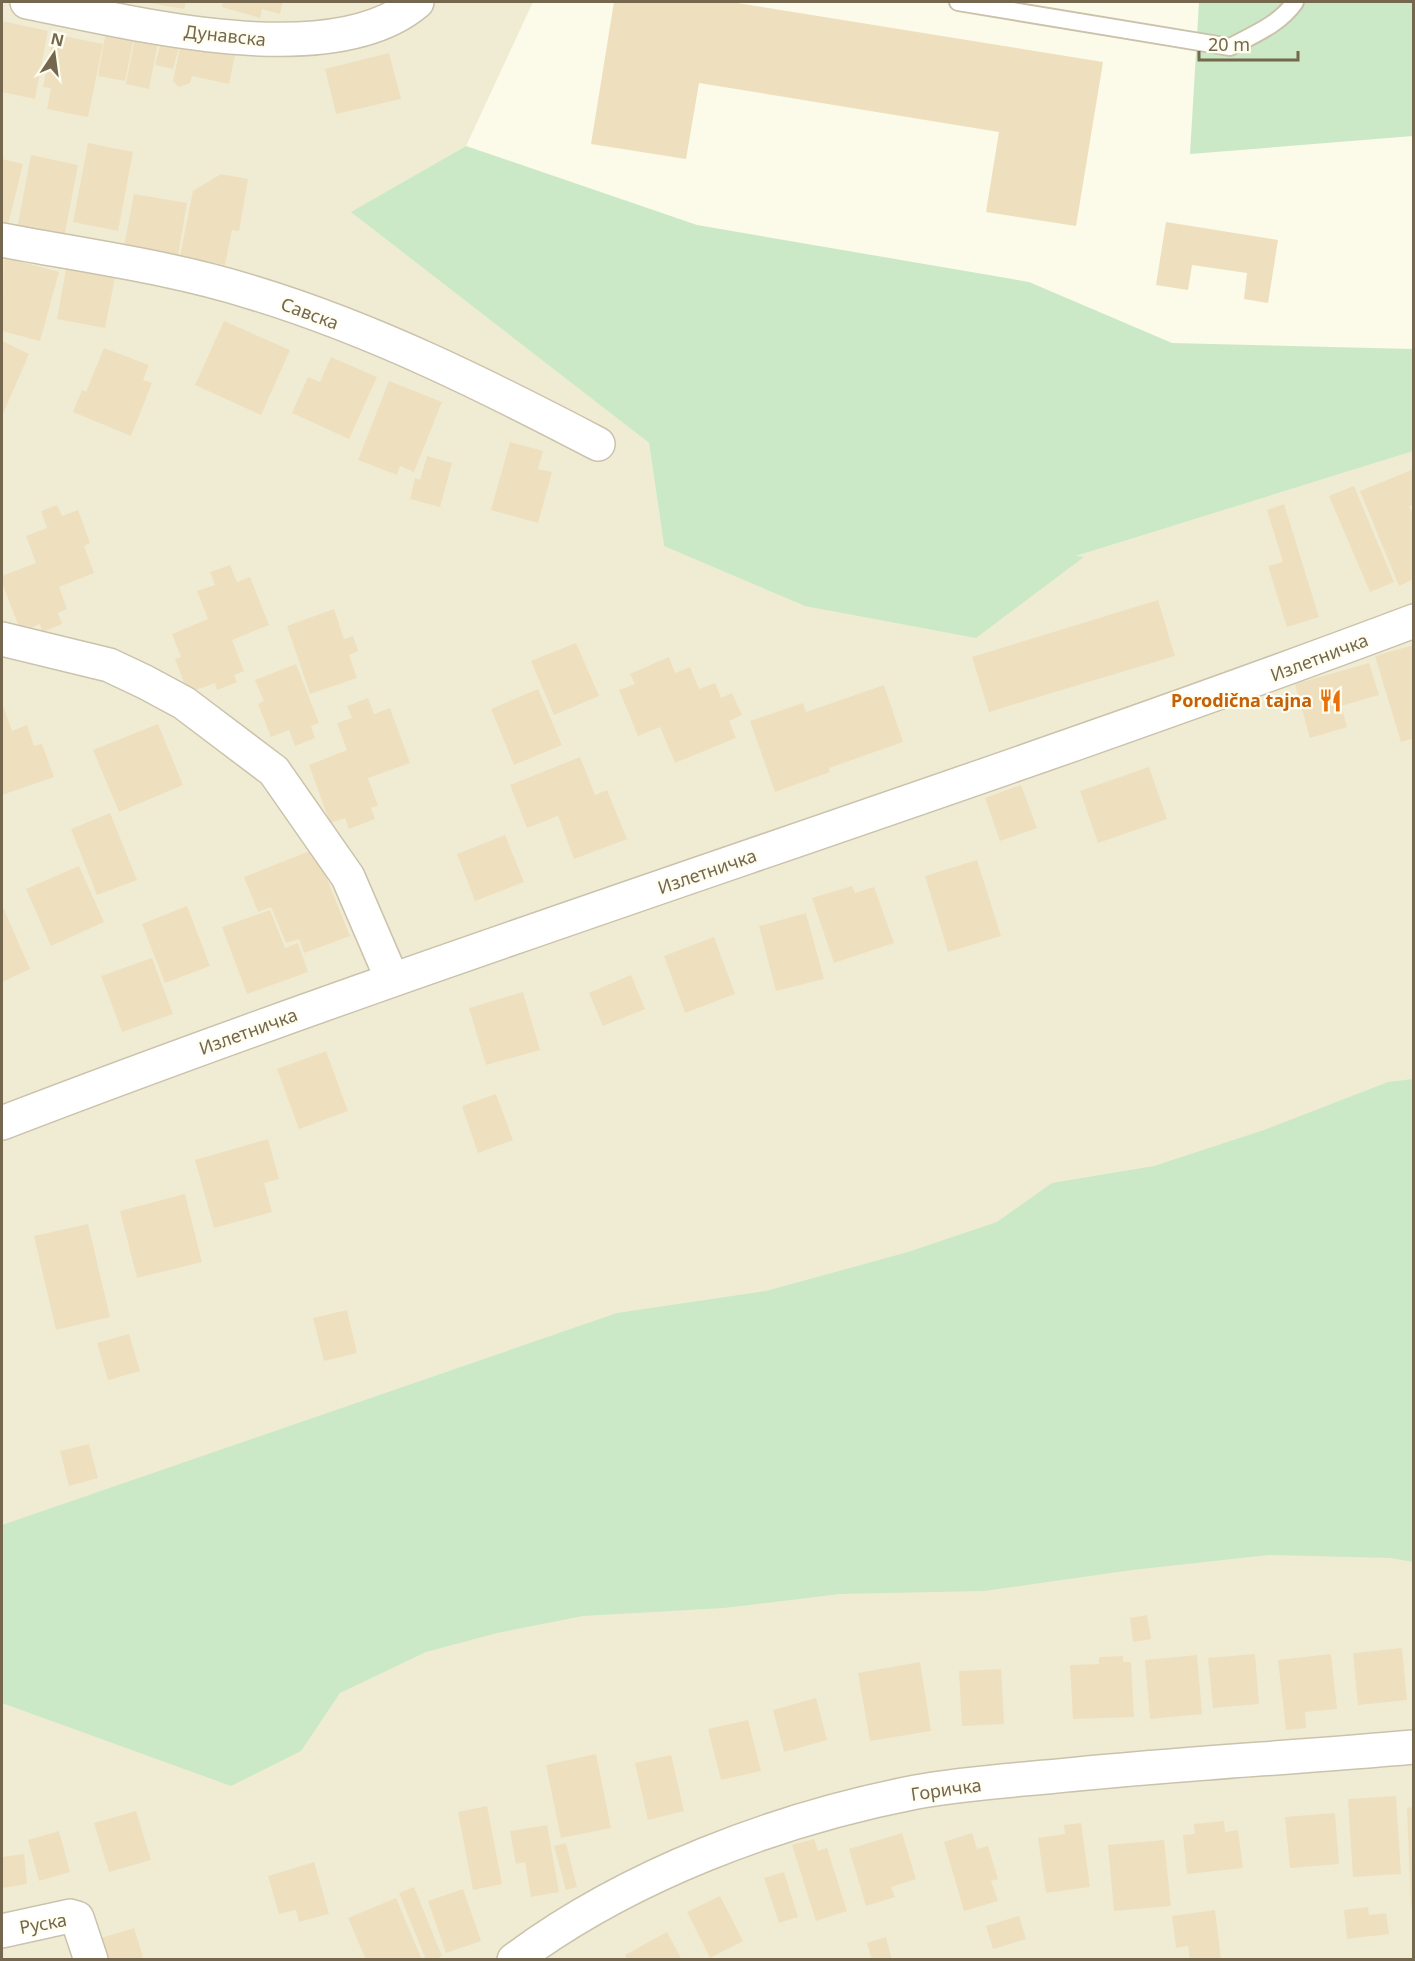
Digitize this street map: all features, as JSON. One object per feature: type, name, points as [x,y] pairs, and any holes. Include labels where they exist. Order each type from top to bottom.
[{"type":"street","name":"Дунавска","points":[[27,2],[156,27],[272,41],[350,31],[387,22],[417,2]]},
{"type":"street","name":"Савска","points":[[2,240],[159,269],[254,293],[394,343],[486,386],[598,444]]},
{"type":"street","name":"Излетничка","points":[[2,1123],[392,979],[1223,693],[1413,621]]},
{"type":"street","points":[[2,639],[109,665],[145,682],[184,703],[274,771],[348,877],[392,979]]},
{"type":"street","name":"Горичка","points":[[514,1959],[586,1913],[670,1871],[755,1833],[840,1810],[917,1792],[969,1785],[1095,1772],[1413,1747]]},
{"type":"street","name":"Руска","points":[[2,1931],[54,1919],[77,1918],[91,1959]]},
{"type":"lane","points":[[958,2],[1230,47],[1279,19],[1295,2]]},
{"type":"shaded area","points":[[2,2],[533,2],[466,146],[352,212],[649,443],[664,546],[1073,557],[1413,450],[1413,1959],[2,1960]]},
{"type":"green space","points":[[1199,2],[1413,2],[1413,136],[1190,154]]},
{"type":"green space","points":[[466,146],[697,225],[1029,282],[1172,343],[1413,349],[1413,451],[1076,556],[1084,557],[976,638],[805,606],[664,546],[649,443],[351,212]]},
{"type":"green space","points":[[1413,1079],[1413,1562],[1391,1558],[1269,1555],[1132,1570],[984,1591],[840,1594],[724,1608],[583,1616],[497,1633],[426,1652],[340,1693],[301,1751],[231,1786],[2,1703],[2,1525],[617,1313],[766,1291],[908,1252],[997,1222],[1052,1183],[1154,1166],[1264,1130],[1388,1082]]},
{"type":"building","points":[[143,2],[186,2],[184,9]]},
{"type":"building","points":[[223,2],[283,2],[280,14],[262,9],[260,18],[222,7]]},
{"type":"building","points":[[614,2],[731,2],[1103,62],[1076,226],[986,212],[999,132],[699,83],[686,159],[591,144]]},
{"type":"building","points":[[2,21],[48,31],[35,99],[2,92]]},
{"type":"building","points":[[106,32],[134,37],[125,81],[98,76]]},
{"type":"building","points":[[54,34],[103,44],[88,117],[47,109],[51,88],[43,87]]},
{"type":"building","points":[[135,37],[158,42],[149,89],[126,84]]},
{"type":"building","points":[[161,42],[179,47],[173,69],[155,65]]},
{"type":"building","points":[[181,43],[235,55],[229,84],[192,76],[190,83],[179,87],[173,81]]},
{"type":"building","points":[[389,53],[401,99],[336,114],[325,69]]},
{"type":"building","points":[[88,143],[133,152],[118,231],[73,222]]},
{"type":"building","points":[[31,155],[78,165],[64,238],[17,229]]},
{"type":"building","points":[[2,159],[23,164],[8,225],[2,224]]},
{"type":"building","points":[[221,174],[248,179],[239,231],[232,230],[225,265],[180,256],[193,191]]},
{"type":"building","points":[[134,194],[187,203],[178,255],[124,246]]},
{"type":"building","points":[[1166,222],[1278,240],[1268,303],[1244,299],[1247,273],[1192,265],[1188,290],[1156,285]]},
{"type":"building","points":[[4,257],[59,272],[40,341],[2,331]]},
{"type":"building","points":[[67,264],[116,272],[105,328],[57,319]]},
{"type":"building","points":[[224,321],[290,350],[261,415],[195,385]]},
{"type":"building","points":[[2,341],[29,354],[2,416]]},
{"type":"building","points":[[104,348],[149,365],[143,380],[152,383],[131,436],[73,412],[82,390],[86,392]]},
{"type":"building","points":[[331,357],[377,377],[349,439],[292,413],[308,377],[320,382]]},
{"type":"building","points":[[389,381],[442,402],[414,472],[400,466],[397,475],[358,460]]},
{"type":"building","points":[[510,442],[543,451],[538,469],[552,472],[538,523],[491,510]]},
{"type":"building","points":[[427,456],[452,463],[440,507],[410,499],[415,478],[420,480]]},
{"type":"building","points":[[1414,469],[1414,505],[1409,506],[1414,517],[1414,579],[1399,586],[1360,491]]},
{"type":"building","points":[[1354,486],[1394,582],[1370,592],[1329,496]]},
{"type":"building","points":[[1284,504],[1319,617],[1287,627],[1268,566],[1283,562],[1267,510]]},
{"type":"building","points":[[57,505],[62,516],[78,510],[90,543],[84,546],[94,573],[59,587],[67,609],[58,613],[62,624],[42,632],[40,624],[21,632],[2,583],[2,576],[36,563],[26,536],[47,528],[41,511]]},
{"type":"building","points":[[230,565],[237,582],[250,577],[269,625],[232,640],[244,671],[234,675],[237,682],[217,690],[215,683],[188,693],[175,659],[181,657],[172,634],[208,619],[197,591],[215,585],[210,572]]},
{"type":"building","points":[[1158,600],[1175,656],[989,712],[972,657]]},
{"type":"building","points":[[334,609],[344,639],[353,636],[358,651],[349,655],[357,678],[310,694],[287,626]]},
{"type":"building","points":[[576,643],[599,696],[554,715],[531,661]]},
{"type":"building","points":[[1414,645],[1414,738],[1401,742],[1375,656]]},
{"type":"building","points":[[669,657],[675,673],[690,667],[699,689],[715,683],[721,698],[732,693],[742,715],[729,721],[736,738],[675,763],[660,727],[638,736],[619,690],[635,684],[630,674]]},
{"type":"building","name":"Porodična tajna","points":[[1369,663],[1379,695],[1341,706],[1347,727],[1310,738],[1295,684]]},
{"type":"building","points":[[296,664],[319,723],[311,726],[315,738],[295,746],[289,730],[271,737],[258,704],[264,701],[255,680]]},
{"type":"building","points":[[884,685],[903,742],[829,768],[830,772],[775,792],[750,721],[803,703],[806,712]]},
{"type":"building","points":[[538,689],[562,745],[514,765],[491,709]]},
{"type":"building","points":[[368,698],[374,714],[390,708],[410,763],[368,778],[378,806],[371,808],[375,819],[349,829],[345,818],[330,823],[309,765],[347,750],[337,723],[352,718],[347,706]]},
{"type":"building","points":[[2,703],[12,731],[27,725],[34,746],[42,744],[54,777],[2,795]]},
{"type":"building","points":[[158,724],[183,785],[119,812],[93,750]]},
{"type":"building","points":[[580,757],[595,795],[607,790],[627,839],[574,859],[558,816],[527,828],[510,785]]},
{"type":"building","points":[[1149,767],[1167,819],[1098,843],[1080,791]]},
{"type":"building","points":[[1021,785],[1037,828],[1000,841],[985,798]]},
{"type":"building","points":[[110,813],[137,880],[97,895],[71,829]]},
{"type":"building","points":[[505,835],[524,882],[475,901],[457,854]]},
{"type":"building","points":[[315,849],[350,936],[304,953],[299,939],[286,943],[271,907],[258,912],[244,877]]},
{"type":"building","points":[[977,860],[1001,936],[948,952],[925,876]]},
{"type":"building","points":[[79,866],[104,922],[51,946],[26,889]]},
{"type":"building","points":[[852,886],[855,893],[874,887],[894,943],[834,963],[812,898]]},
{"type":"building","points":[[2,905],[30,969],[2,982]]},
{"type":"building","points":[[187,906],[210,966],[165,983],[142,924]]},
{"type":"building","points":[[270,910],[285,948],[298,943],[308,972],[247,994],[222,927]]},
{"type":"building","points":[[806,913],[824,979],[776,991],[759,926]]},
{"type":"building","points":[[714,937],[735,994],[685,1013],[664,956]]},
{"type":"building","points":[[152,958],[173,1014],[122,1032],[101,976]]},
{"type":"building","points":[[631,975],[645,1009],[603,1026],[589,993]]},
{"type":"building","points":[[523,992],[540,1050],[486,1065],[469,1008]]},
{"type":"building","points":[[326,1051],[348,1111],[299,1129],[277,1069]]},
{"type":"building","points":[[496,1094],[513,1140],[478,1153],[462,1106]]},
{"type":"building","points":[[268,1139],[279,1179],[264,1183],[272,1212],[214,1228],[195,1160]]},
{"type":"building","points":[[185,1194],[202,1262],[137,1278],[120,1211]]},
{"type":"building","points":[[88,1224],[110,1317],[56,1330],[34,1236]]},
{"type":"building","points":[[347,1310],[357,1353],[324,1361],[313,1318]]},
{"type":"building","points":[[129,1334],[140,1371],[108,1380],[97,1343]]},
{"type":"building","points":[[89,1444],[98,1478],[69,1486],[60,1451]]},
{"type":"building","points":[[1147,1615],[1151,1639],[1133,1642],[1130,1618]]},
{"type":"building","points":[[1402,1648],[1407,1700],[1358,1705],[1353,1653]]},
{"type":"building","points":[[1255,1654],[1259,1704],[1213,1708],[1208,1658]]},
{"type":"building","points":[[1331,1654],[1337,1709],[1305,1712],[1306,1728],[1286,1730],[1278,1660]]},
{"type":"building","points":[[1197,1655],[1202,1714],[1150,1719],[1145,1660]]},
{"type":"building","points":[[1123,1656],[1123,1662],[1131,1662],[1134,1717],[1073,1719],[1070,1665],[1099,1664],[1099,1657]]},
{"type":"building","points":[[920,1662],[931,1731],[870,1741],[858,1673]]},
{"type":"building","points":[[1001,1669],[1004,1724],[962,1726],[959,1671]]},
{"type":"building","points":[[816,1698],[827,1740],[784,1752],[773,1710]]},
{"type":"building","points":[[748,1720],[761,1771],[721,1780],[708,1729]]},
{"type":"building","points":[[596,1754],[611,1828],[561,1838],[546,1765]]},
{"type":"building","points":[[671,1755],[684,1811],[648,1820],[635,1763]]},
{"type":"building","points":[[1396,1796],[1401,1874],[1353,1877],[1348,1799]]},
{"type":"building","points":[[487,1806],[502,1884],[473,1890],[458,1812]]},
{"type":"building","points":[[1414,1807],[1414,1906],[1411,1907],[1407,1808]]},
{"type":"building","points":[[136,1811],[151,1860],[109,1872],[94,1823]]},
{"type":"building","points":[[1335,1813],[1339,1864],[1290,1868],[1285,1817]]},
{"type":"building","points":[[1224,1821],[1225,1832],[1238,1830],[1243,1868],[1187,1874],[1183,1835],[1195,1834],[1194,1824]]},
{"type":"building","points":[[1081,1823],[1090,1887],[1046,1893],[1038,1838],[1065,1834],[1064,1825]]},
{"type":"building","points":[[547,1825],[559,1892],[531,1897],[525,1862],[516,1864],[510,1831]]},
{"type":"building","points":[[59,1831],[70,1872],[39,1881],[28,1840]]},
{"type":"building","points":[[902,1833],[916,1879],[891,1887],[895,1897],[866,1906],[849,1849]]},
{"type":"building","points":[[972,1833],[977,1849],[988,1846],[998,1879],[991,1881],[998,1901],[964,1911],[944,1842]]},
{"type":"building","points":[[814,1839],[818,1851],[827,1848],[847,1911],[816,1921],[792,1845]]},
{"type":"building","points":[[1164,1840],[1171,1906],[1114,1911],[1108,1845]]},
{"type":"building","points":[[566,1843],[577,1887],[566,1890],[554,1846]]},
{"type":"building","points":[[24,1854],[27,1884],[2,1888],[2,1857]]},
{"type":"building","points":[[314,1862],[329,1914],[299,1922],[296,1910],[279,1914],[268,1876]]},
{"type":"building","points":[[784,1872],[798,1917],[779,1923],[764,1878]]},
{"type":"building","points":[[414,1887],[442,1956],[434,1960],[426,1960],[399,1893]]},
{"type":"building","points":[[463,1889],[481,1941],[446,1953],[428,1901]]},
{"type":"building","points":[[720,1896],[743,1941],[710,1958],[687,1912]]},
{"type":"building","points":[[396,1898],[422,1960],[366,1960],[348,1918]]},
{"type":"building","points":[[1368,1907],[1369,1915],[1386,1913],[1389,1934],[1347,1939],[1344,1910]]},
{"type":"building","points":[[1215,1910],[1221,1960],[1190,1960],[1188,1946],[1176,1948],[1172,1916]]},
{"type":"building","points":[[1019,1916],[1026,1939],[993,1949],[986,1926]]},
{"type":"building","points":[[134,1928],[143,1957],[134,1960],[105,1960],[98,1939]]},
{"type":"building","points":[[667,1932],[682,1960],[627,1960],[625,1955]]},
{"type":"building","points":[[886,1937],[892,1960],[872,1960],[867,1943]]},
{"type":"place","name":"Porodična tajna","points":[[1330,700]]}]
